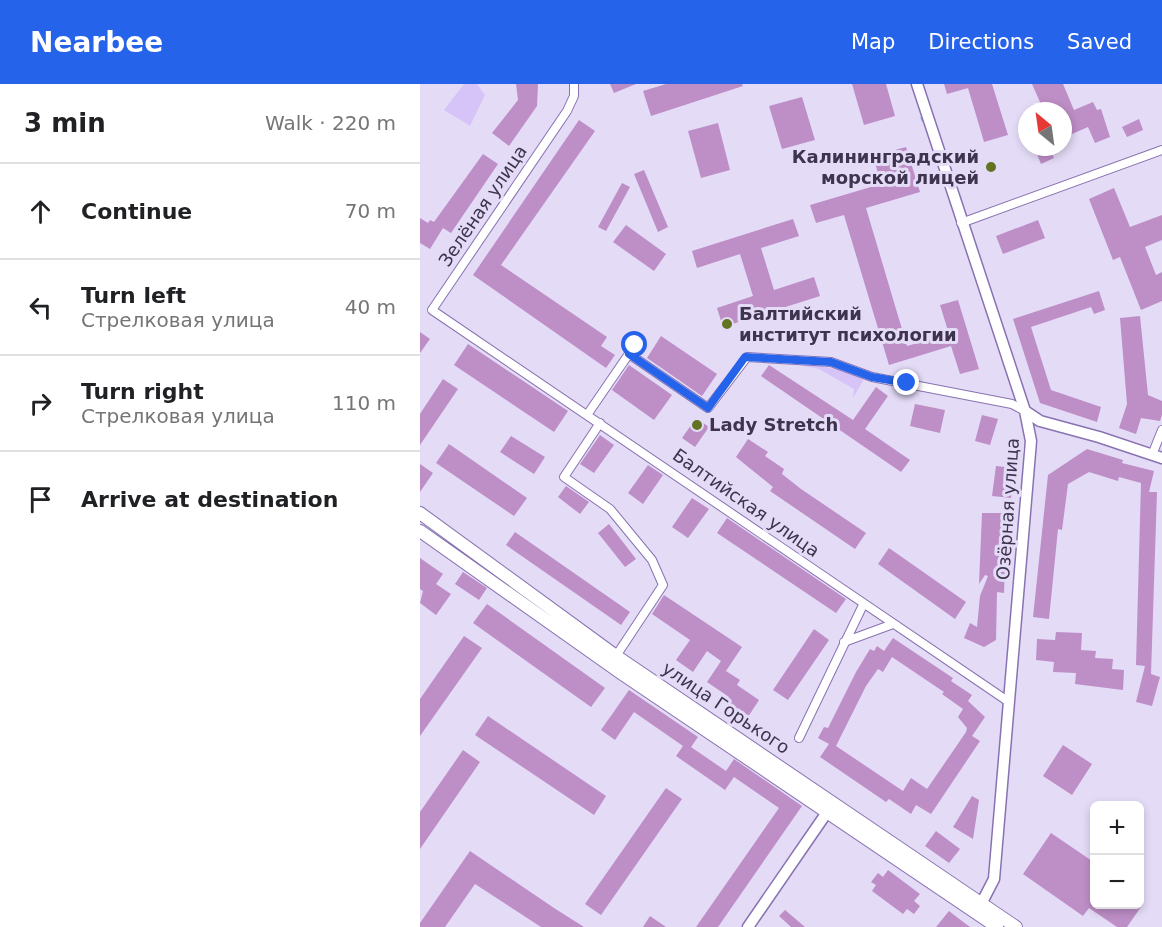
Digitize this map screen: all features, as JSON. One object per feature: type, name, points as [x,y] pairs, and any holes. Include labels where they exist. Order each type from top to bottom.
[{"type":"main road","name":"улица Горького","points":[[420,513],[616,656],[831,807]]},
{"type":"main road","name":"улица Горького","points":[[420,531],[979,908],[1016,927]]},
{"type":"main road","name":"улица Горького","points":[[979,908],[997,927]]},
{"type":"street","name":"Зелёная улица","points":[[464,332],[432,310],[567,111],[574,96],[574,84]]},
{"type":"street","name":"Озёрная улица","points":[[917,84],[961,223],[1025,411],[1031,441],[994,879],[979,908]]},
{"type":"street","points":[[961,223],[1162,150]]},
{"type":"street","name":"Балтийская улица","points":[[464,332],[1009,702]]},
{"type":"street","points":[[587,415],[635,345]]},
{"type":"street","points":[[629,354],[708,408],[747,357],[831,362],[872,377],[1012,404],[1040,421],[1157,456],[1162,430]]},
{"type":"street","points":[[600,423],[564,477],[610,509],[652,560],[663,585],[616,656]]},
{"type":"street","points":[[799,738],[863,605]]},
{"type":"street","points":[[844,642],[893,624]]},
{"type":"street","points":[[748,927],[831,807]]},
{"type":"shaded area","points":[[464,84],[477,84],[485,95],[470,126],[444,110]]},
{"type":"shaded area","points":[[798,365],[838,369],[861,377],[863,381],[853,398],[854,389],[819,369]]},
{"type":"building","points":[[516,84],[538,84],[537,106],[509,146],[492,133],[518,100]]},
{"type":"building","points":[[610,84],[636,84],[614,93]]},
{"type":"building","points":[[666,84],[742,84],[743,86],[651,116],[643,91]]},
{"type":"building","points":[[852,84],[886,84],[895,116],[864,125]]},
{"type":"building","points":[[944,84],[992,84],[1008,135],[984,142],[968,88],[947,94]]},
{"type":"building","points":[[1032,84],[1063,84],[1071,102],[1040,102]]},
{"type":"building","points":[[802,97],[815,140],[782,149],[769,106]]},
{"type":"building","points":[[1093,102],[1097,110],[1101,109],[1110,137],[1095,143],[1088,127],[1072,134],[1072,105],[1074,110]]},
{"type":"building","points":[[1139,119],[1143,130],[1127,137],[1122,127]]},
{"type":"building","points":[[579,120],[595,131],[501,265],[607,337],[601,346],[615,355],[606,368],[473,275]]},
{"type":"building","points":[[718,123],[730,170],[701,178],[688,131]]},
{"type":"building","points":[[906,147],[920,192],[866,208],[907,346],[949,334],[940,305],[958,300],[979,369],[960,374],[951,346],[889,365],[844,215],[816,223],[810,205],[881,184],[873,156]]},
{"type":"building","points":[[483,154],[498,164],[451,233],[443,228],[430,249],[420,243],[420,218],[428,223],[430,220],[434,222]]},
{"type":"building","points":[[1038,156],[1053,156],[1054,158],[1041,164]]},
{"type":"building","points":[[644,170],[668,227],[658,232],[634,174]]},
{"type":"building","points":[[622,183],[630,187],[606,231],[598,227]]},
{"type":"building","points":[[1114,188],[1130,227],[1162,215],[1162,240],[1145,247],[1156,275],[1162,272],[1162,301],[1141,310],[1120,257],[1113,260],[1089,199]]},
{"type":"building","points":[[793,219],[799,236],[761,248],[774,290],[814,277],[820,296],[723,327],[717,308],[753,296],[740,254],[697,268],[692,251]]},
{"type":"building","points":[[1038,220],[1045,238],[1003,254],[996,236]]},
{"type":"building","points":[[626,225],[666,254],[654,271],[613,242]]},
{"type":"building","points":[[1099,291],[1105,310],[1094,314],[1091,307],[1031,327],[1051,390],[1101,407],[1097,422],[1040,403],[1013,319]]},
{"type":"building","points":[[1140,316],[1148,395],[1162,401],[1162,415],[1160,421],[1141,418],[1136,434],[1119,428],[1127,404],[1120,318]]},
{"type":"building","points":[[420,332],[430,339],[420,353]]},
{"type":"building","points":[[661,336],[717,374],[702,396],[647,358]]},
{"type":"building","points":[[468,344],[568,411],[554,432],[454,365]]},
{"type":"building","points":[[629,365],[672,395],[654,420],[612,390]]},
{"type":"building","points":[[769,365],[853,420],[876,387],[888,396],[865,429],[910,460],[901,472],[761,376]]},
{"type":"building","points":[[443,379],[458,389],[420,445],[420,414]]},
{"type":"building","points":[[915,404],[945,410],[940,433],[910,426]]},
{"type":"building","points":[[982,415],[998,419],[990,445],[975,441]]},
{"type":"building","points":[[696,418],[709,427],[695,447],[682,438]]},
{"type":"building","points":[[600,435],[614,445],[594,473],[580,464]]},
{"type":"building","points":[[511,436],[545,457],[534,474],[500,452]]},
{"type":"building","points":[[748,439],[768,452],[765,456],[784,469],[782,474],[866,533],[855,549],[770,491],[773,487],[736,457]]},
{"type":"building","points":[[449,444],[527,498],[514,516],[436,463]]},
{"type":"building","points":[[1087,449],[1123,460],[1122,463],[1154,471],[1149,492],[1157,492],[1151,674],[1160,677],[1152,706],[1136,702],[1145,666],[1136,665],[1141,483],[1119,477],[1118,481],[1089,472],[1068,484],[1062,530],[1058,529],[1049,619],[1033,617],[1048,475]]},
{"type":"building","points":[[420,464],[433,473],[420,492]]},
{"type":"building","points":[[648,465],[663,475],[643,504],[628,493]]},
{"type":"building","points":[[996,466],[1015,468],[1011,498],[992,496]]},
{"type":"building","points":[[566,486],[589,502],[580,514],[558,497]]},
{"type":"building","points":[[692,498],[709,509],[688,538],[672,527]]},
{"type":"building","points":[[982,513],[1007,513],[1004,593],[997,592],[996,640],[984,647],[964,638],[970,623],[977,627],[980,596],[988,576],[985,575],[979,584]]},
{"type":"building","points":[[727,518],[846,599],[836,613],[717,533]]},
{"type":"building","points":[[609,524],[636,559],[625,567],[598,533]]},
{"type":"building","points":[[515,532],[630,612],[621,625],[506,545]]},
{"type":"building","points":[[889,548],[966,602],[955,619],[878,564]]},
{"type":"building","points":[[420,558],[443,574],[436,584],[451,594],[436,615],[420,603],[423,591],[420,589]]},
{"type":"building","points":[[463,572],[487,588],[479,600],[455,584]]},
{"type":"building","points":[[664,595],[742,647],[726,671],[740,680],[737,685],[759,700],[748,717],[726,702],[729,697],[707,682],[721,661],[707,651],[693,672],[676,660],[690,640],[652,614]]},
{"type":"building","points":[[487,604],[605,688],[591,707],[473,623]]},
{"type":"building","points":[[814,629],[829,640],[788,700],[773,690]]},
{"type":"building","points":[[1056,632],[1082,633],[1081,650],[1096,651],[1095,658],[1113,659],[1112,669],[1124,670],[1123,690],[1075,684],[1076,673],[1053,672],[1054,662],[1036,660],[1037,639],[1055,640]]},
{"type":"building","points":[[464,636],[482,648],[420,736],[420,699]]},
{"type":"building","points":[[893,638],[953,678],[951,681],[972,695],[968,701],[985,717],[972,736],[980,741],[931,814],[916,805],[911,814],[889,799],[886,802],[820,757],[829,744],[818,738],[824,727],[828,728],[856,672],[870,649],[874,651],[877,646],[884,651]],"holes":[[[892,657],[944,692],[942,694],[963,709],[958,717],[967,728],[927,789],[911,778],[903,791],[836,746],[866,686],[878,669],[883,672]]]},
{"type":"building","points":[[629,690],[698,737],[691,747],[726,771],[734,759],[802,806],[718,927],[696,927],[779,808],[734,777],[725,790],[676,756],[683,746],[634,712],[615,740],[601,730]]},
{"type":"building","points":[[488,716],[606,796],[594,815],[475,735]]},
{"type":"building","points":[[1063,745],[1092,764],[1072,795],[1043,776]]},
{"type":"building","points":[[463,750],[480,762],[420,849],[420,812]]},
{"type":"building","points":[[666,788],[682,799],[601,915],[585,904]]},
{"type":"building","points":[[972,796],[979,800],[973,839],[953,827]]},
{"type":"building","points":[[936,831],[960,849],[949,863],[925,846]]},
{"type":"building","points":[[1051,833],[1090,860],[1090,909],[1083,916],[1023,874]]},
{"type":"building","points":[[470,851],[584,927],[541,927],[475,884],[445,927],[420,927],[420,923]]},
{"type":"building","points":[[888,870],[920,894],[914,901],[920,906],[914,914],[907,909],[903,914],[872,891],[876,885],[871,882],[878,873],[883,877]]},
{"type":"building","points":[[1090,909],[1140,909],[1127,927],[1117,927]]},
{"type":"building","points":[[785,910],[805,927],[791,927],[779,916]]},
{"type":"building","points":[[949,911],[958,918],[970,927],[936,927]]},
{"type":"building","points":[[650,916],[666,927],[643,927]]},
{"type":"place","name":"Калининградский морской лицей","points":[[991,167]]},
{"type":"place","name":"Балтийский институт психологии","points":[[727,324]]},
{"type":"place","name":"Lady Stretch","points":[[697,425]]},
{"type":"route","points":[[635,345],[629,354],[708,408],[745,357],[831,362],[852,367],[872,377],[907,383]]}]
